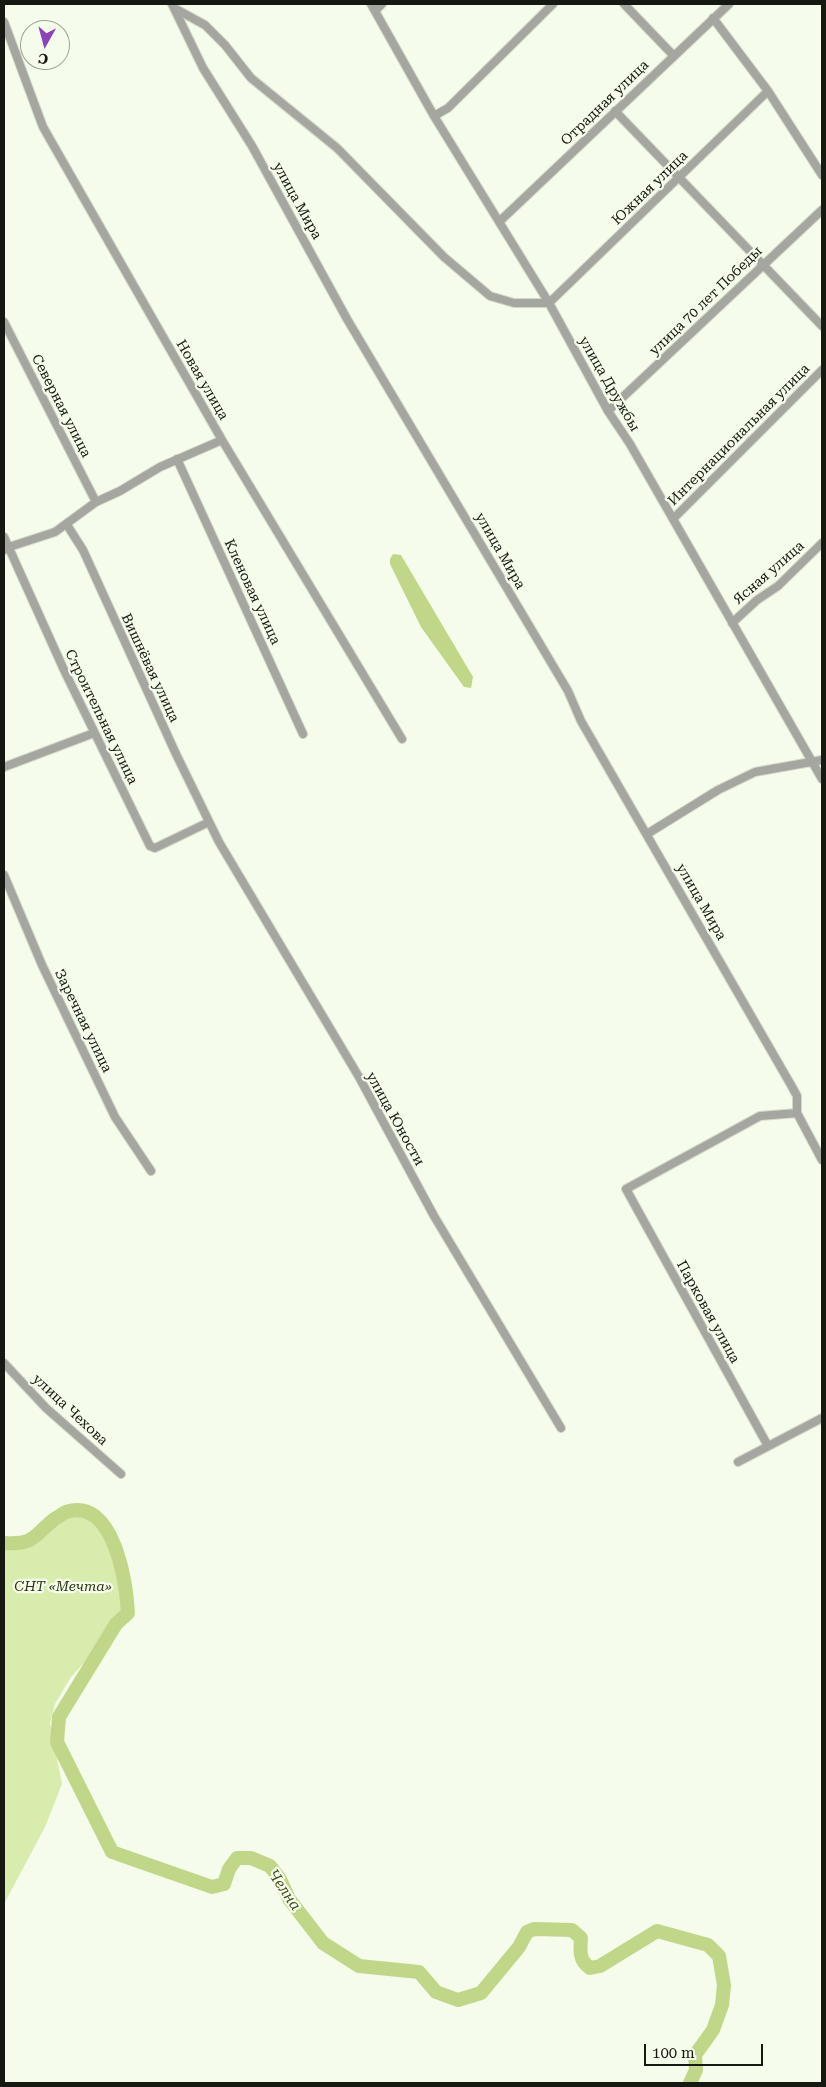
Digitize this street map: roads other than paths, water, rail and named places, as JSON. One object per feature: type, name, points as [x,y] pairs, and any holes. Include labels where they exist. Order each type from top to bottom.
[{"type":"street","points":[[373,7],[382,4]]},
{"type":"street","points":[[434,116],[448,108],[553,4]]},
{"type":"street","points":[[624,4],[673,55]]},
{"type":"street","name":"Отрадная улица","points":[[500,221],[729,4]]},
{"type":"street","points":[[173,6],[205,25],[225,44],[251,78],[337,148],[444,257],[490,296],[514,303],[549,303]]},
{"type":"street","name":"улица Мира","points":[[173,6],[203,68],[252,146],[347,319],[563,682],[581,721],[791,1085],[797,1096],[797,1113],[822,1160]]},
{"type":"street","name":"улица Дружбы","points":[[373,7],[434,116],[549,303],[608,411],[630,444],[822,779]]},
{"type":"street","points":[[714,18],[768,91],[822,175]]},
{"type":"street","name":"Новая улица","points":[[4,22],[43,127],[222,440],[402,739]]},
{"type":"street","name":"Южная улица","points":[[549,303],[768,91]]},
{"type":"street","points":[[615,111],[822,326]]},
{"type":"street","name":"улица 70 лет Победы","points":[[608,411],[762,264],[822,210]]},
{"type":"street","name":"Северная улица","points":[[4,322],[96,502]]},
{"type":"street","name":"Интернациональная улица","points":[[673,519],[822,370]]},
{"type":"street","points":[[6,549],[55,532],[96,502],[177,459],[222,440]]},
{"type":"street","name":"Кленовая улица","points":[[177,459],[303,734]]},
{"type":"street","name":"Вишнёвая улица","points":[[67,525],[82,550],[209,822]]},
{"type":"street","name":"Строительная улица","points":[[4,537],[6,549],[94,733],[152,848],[209,822]]},
{"type":"street","name":"Ясная улица","points":[[732,623],[757,600],[778,586],[822,543]]},
{"type":"street","points":[[4,767],[94,733]]},
{"type":"street","points":[[647,834],[718,790],[755,772],[822,760]]},
{"type":"street","name":"улица Юности","points":[[209,822],[358,1077],[434,1216],[561,1428]]},
{"type":"street","name":"Заречная улица","points":[[4,875],[42,965],[115,1117],[151,1171]]},
{"type":"street","name":"Парковая улица","points":[[768,1446],[626,1189],[760,1116],[797,1113]]},
{"type":"street","name":"улица Чехова","points":[[4,1364],[46,1408],[121,1474]]},
{"type":"street","points":[[738,1462],[822,1418]]},
{"type":"waterway","name":"Челна","points":[[4,1543],[23,1542],[34,1538],[56,1518],[65,1513],[82,1510],[96,1517],[106,1529],[114,1545],[124,1582],[128,1613],[116,1624],[59,1717],[57,1742],[112,1852],[212,1887],[224,1884],[229,1869],[237,1858],[251,1858],[270,1866],[280,1879],[289,1899],[323,1943],[359,1966],[419,1972],[436,1992],[458,2000],[481,1993],[519,1947],[527,1932],[534,1929],[572,1930],[581,1938],[582,1959],[590,1968],[600,1966],[657,1931],[708,1945],[719,1956],[724,1985],[722,2005],[713,2030],[695,2055],[696,2070],[690,2083]]},
{"type":"park label","name":"СНТ «Мечта»","points":[[63,1587]]}]
